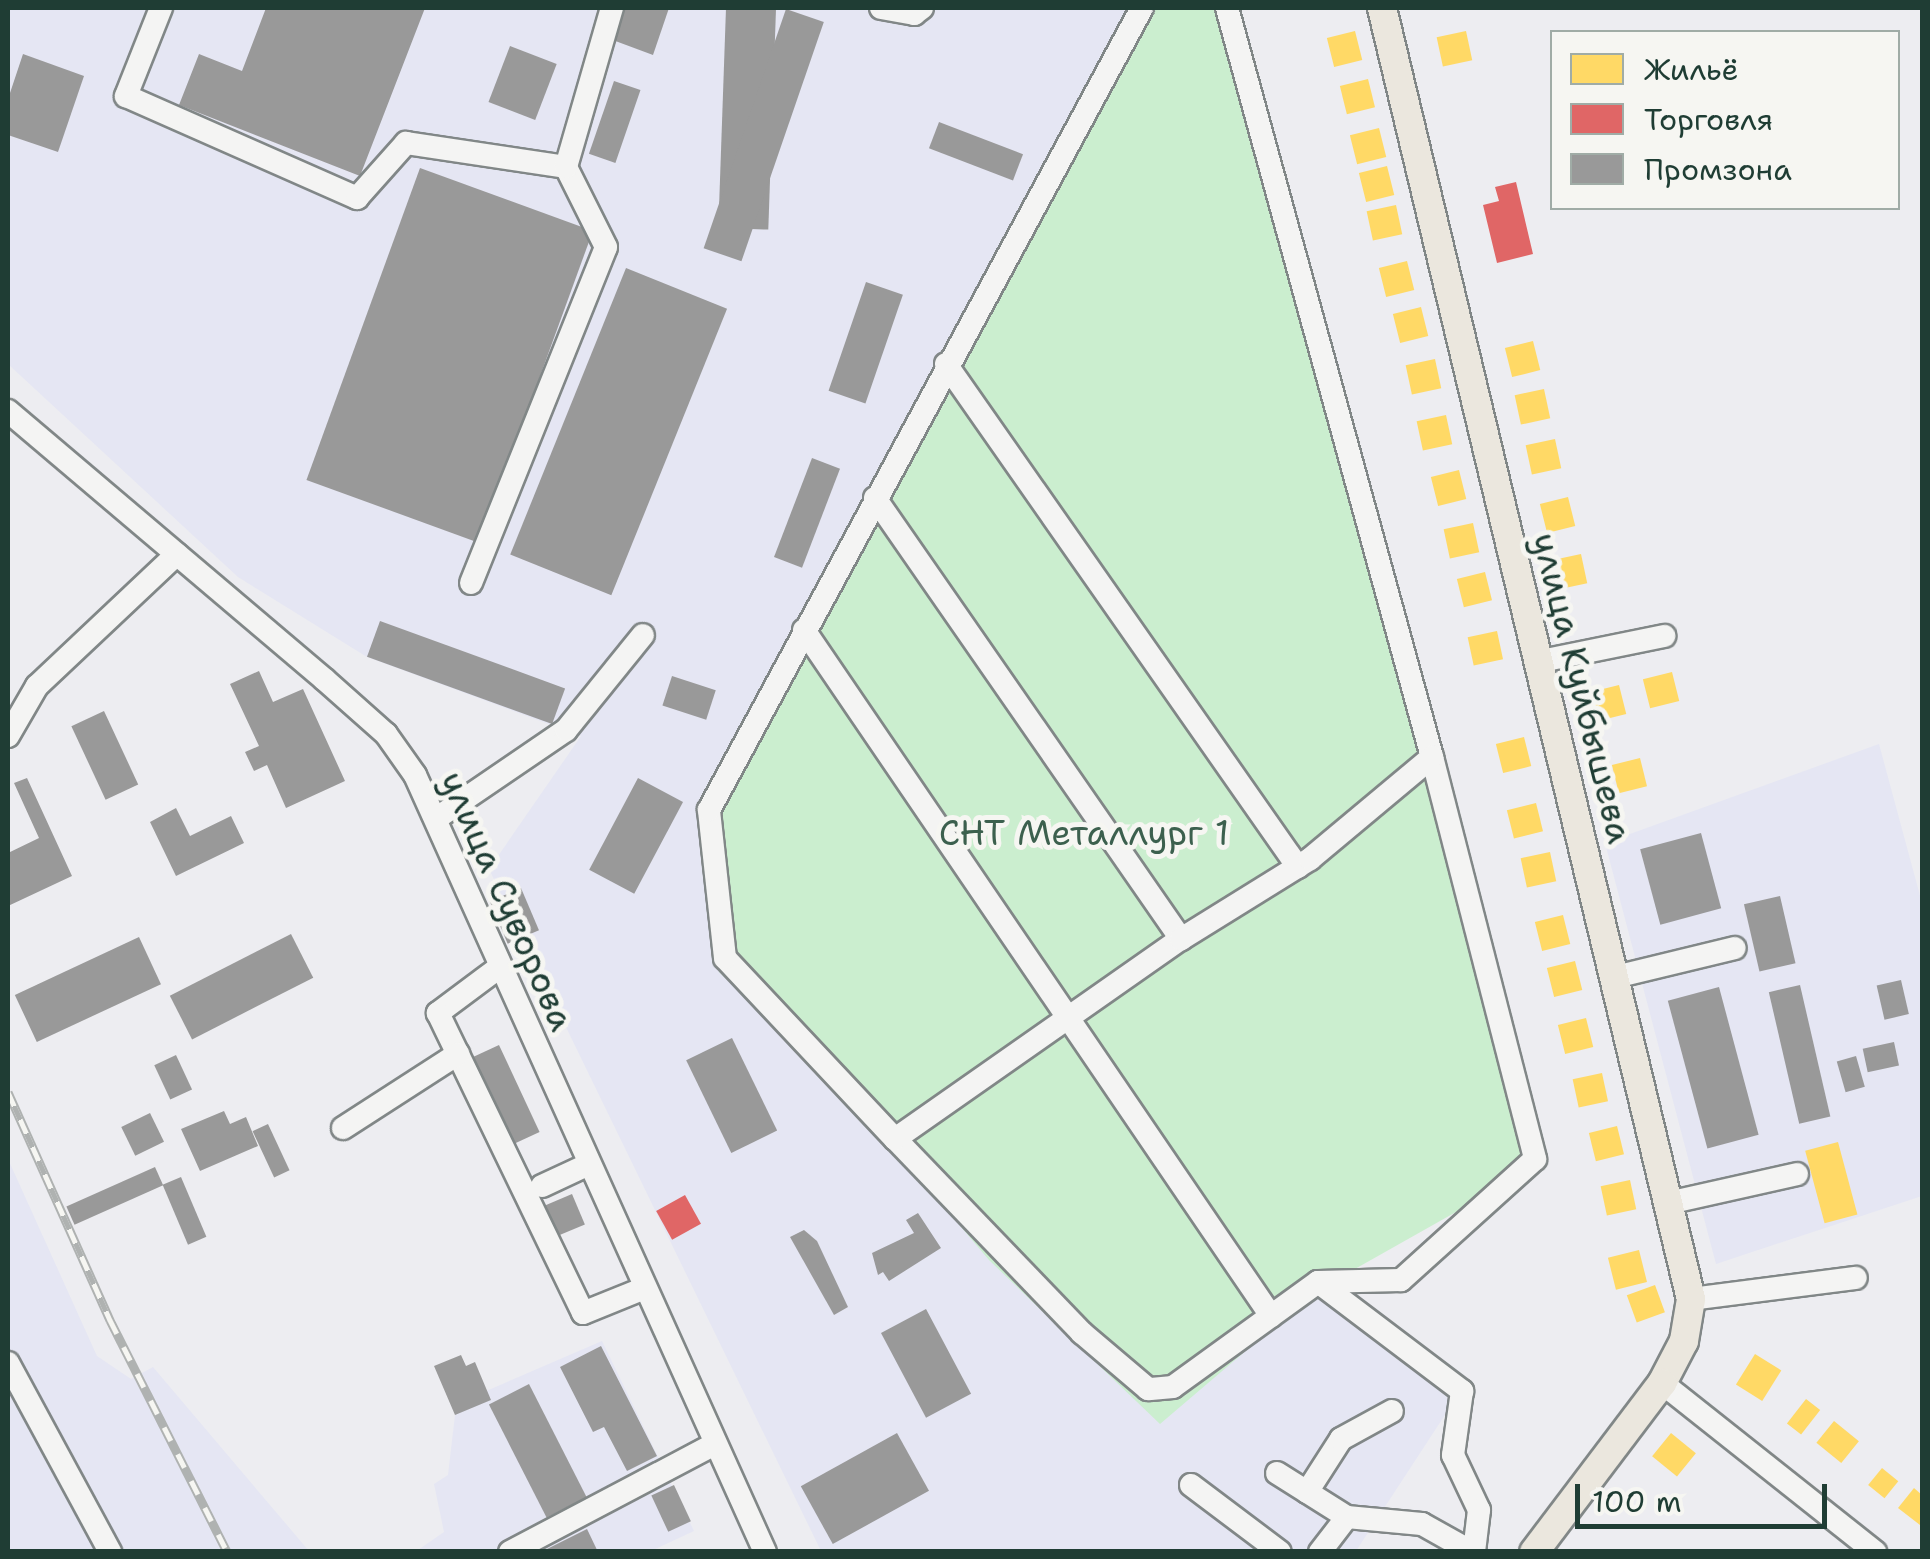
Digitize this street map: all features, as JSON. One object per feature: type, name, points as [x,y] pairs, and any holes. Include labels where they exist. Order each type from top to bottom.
[{"type":"main road","name":"улица Куйбышева","points":[[1382,8],[1536,662],[1672,1202],[1691,1299],[1684,1341],[1662,1383],[1534,1552]]},
{"type":"street","points":[[161,8],[126,96],[356,198],[406,142],[566,167]]},
{"type":"street","points":[[471,582],[606,247],[566,167],[612,8]]},
{"type":"street","points":[[881,8],[914,14],[922,8]]},
{"type":"street","points":[[1142,8],[708,810],[725,958],[1082,1333],[1148,1389],[1173,1387],[1318,1282],[1401,1280],[1535,1158],[1432,757],[1227,8]]},
{"type":"street","points":[[946,364],[1298,867]]},
{"type":"street","name":"улица Суворова","points":[[8,411],[386,734],[438,818],[497,969],[765,1552]]},
{"type":"street","points":[[875,498],[1181,939]]},
{"type":"street","points":[[8,736],[37,686],[177,554]]},
{"type":"street","points":[[804,630],[1070,1016],[1270,1316]]},
{"type":"street","points":[[438,818],[566,730],[643,635]]},
{"type":"street","points":[[1536,662],[1664,636]]},
{"type":"street","points":[[895,1139],[1181,939],[1298,867],[1432,757]]},
{"type":"street","points":[[1615,977],[1735,948]]},
{"type":"street","points":[[497,969],[438,1013],[583,1313],[644,1288]]},
{"type":"street","points":[[343,1128],[458,1054]]},
{"type":"street","points":[[542,1186],[588,1166]]},
{"type":"street","points":[[1672,1202],[1797,1174]]},
{"type":"street","points":[[1691,1299],[1856,1278]]},
{"type":"street","points":[[1277,1473],[1347,1517],[1422,1524],[1473,1552],[1479,1510],[1453,1455],[1462,1391],[1318,1282]]},
{"type":"street","points":[[8,1363],[110,1552]]},
{"type":"street","points":[[1662,1383],[1875,1552]]},
{"type":"street","points":[[1306,1492],[1341,1439],[1392,1411]]},
{"type":"street","points":[[510,1552],[715,1444]]},
{"type":"street","points":[[1191,1485],[1280,1552]]},
{"type":"street","points":[[1320,1552],[1347,1517]]},
{"type":"shaded area","points":[[8,8],[1133,8],[779,652],[1316,1291],[1458,1395],[1356,1551],[821,1551],[489,869],[581,736],[367,657],[238,577],[8,364]]},
{"type":"shaded area","points":[[1879,744],[1922,903],[1922,1196],[1716,1264],[1605,843]]},
{"type":"shaded area","points":[[8,1159],[97,1356],[131,1379],[153,1367],[309,1551],[8,1551]]},
{"type":"shaded area","points":[[602,1341],[694,1531],[651,1551],[415,1552],[444,1532],[434,1484],[448,1475],[455,1415],[470,1398]]},
{"type":"green space","name":"СНТ Металлург 1","points":[[1133,8],[1236,8],[1532,1169],[1316,1291],[1160,1424],[989,1260],[847,1092],[719,972],[700,824],[705,789]]},
{"type":"building: Жильё","points":[[1355,31],[1362,60],[1334,67],[1327,38]]},
{"type":"building: Жильё","points":[[1466,31],[1472,60],[1443,67],[1437,37]]},
{"type":"building: Жильё","points":[[1368,79],[1375,107],[1347,114],[1340,86]]},
{"type":"building: Жильё","points":[[1379,128],[1386,157],[1357,164],[1350,135]]},
{"type":"building: Жильё","points":[[1387,166],[1394,195],[1366,202],[1359,173]]},
{"type":"building: Жильё","points":[[1396,205],[1402,234],[1373,241],[1367,211]]},
{"type":"building: Жильё","points":[[1407,261],[1414,290],[1386,297],[1379,268]]},
{"type":"building: Жильё","points":[[1421,307],[1428,336],[1400,343],[1393,314]]},
{"type":"building: Жильё","points":[[1533,341],[1540,370],[1512,377],[1505,348]]},
{"type":"building: Жильё","points":[[1435,359],[1441,388],[1412,395],[1406,365]]},
{"type":"building: Жильё","points":[[1544,389],[1550,418],[1521,425],[1515,395]]},
{"type":"building: Жильё","points":[[1446,415],[1452,444],[1423,451],[1417,421]]},
{"type":"building: Жильё","points":[[1555,439],[1561,468],[1532,475],[1526,445]]},
{"type":"building: Жильё","points":[[1459,470],[1466,499],[1438,506],[1431,477]]},
{"type":"building: Жильё","points":[[1568,497],[1575,526],[1547,533],[1540,504]]},
{"type":"building: Жильё","points":[[1473,523],[1479,552],[1450,559],[1444,529]]},
{"type":"building: Жильё","points":[[1581,554],[1587,583],[1558,590],[1552,560]]},
{"type":"building: Жильё","points":[[1485,572],[1492,600],[1464,607],[1457,579]]},
{"type":"building: Жильё","points":[[1497,631],[1503,659],[1474,666],[1468,637]]},
{"type":"building: Жильё","points":[[1672,672],[1679,701],[1650,708],[1643,679]]},
{"type":"building: Жильё","points":[[1619,685],[1626,714],[1598,721],[1591,692]]},
{"type":"building: Жильё","points":[[1524,737],[1531,766],[1503,773],[1496,744]]},
{"type":"building: Жильё","points":[[1640,758],[1647,786],[1619,793],[1612,765]]},
{"type":"building: Жильё","points":[[1536,803],[1543,831],[1514,838],[1507,810]]},
{"type":"building: Жильё","points":[[1550,852],[1556,881],[1527,888],[1521,858]]},
{"type":"building: Жильё","points":[[1563,915],[1570,944],[1542,951],[1535,922]]},
{"type":"building: Жильё","points":[[1575,961],[1582,990],[1554,997],[1547,968]]},
{"type":"building: Жильё","points":[[1586,1018],[1593,1047],[1565,1054],[1558,1025]]},
{"type":"building: Жильё","points":[[1602,1073],[1608,1101],[1579,1108],[1573,1079]]},
{"type":"building: Жильё","points":[[1617,1126],[1624,1154],[1596,1161],[1589,1133]]},
{"type":"building: Жильё","points":[[1838,1142],[1857,1214],[1825,1223],[1805,1151]]},
{"type":"building: Жильё","points":[[1630,1180],[1636,1209],[1607,1216],[1601,1186]]},
{"type":"building: Жильё","points":[[1639,1250],[1647,1282],[1616,1290],[1608,1258]]},
{"type":"building: Жильё","points":[[1655,1285],[1665,1312],[1637,1323],[1627,1295]]},
{"type":"building: Жильё","points":[[1755,1354],[1781,1370],[1762,1401],[1736,1385]]},
{"type":"building: Жильё","points":[[1806,1399],[1820,1410],[1801,1435],[1787,1423]]},
{"type":"building: Жильё","points":[[1834,1421],[1859,1441],[1841,1463],[1816,1443]]},
{"type":"building: Жильё","points":[[1671,1433],[1696,1453],[1677,1476],[1652,1456]]},
{"type":"building: Жильё","points":[[1882,1468],[1898,1481],[1884,1498],[1868,1485]]},
{"type":"building: Жильё","points":[[1914,1488],[1922,1495],[1920,1525],[1898,1508]]},
{"type":"building: Торговля","points":[[1516,182],[1533,254],[1497,263],[1483,205],[1499,201],[1495,187]]},
{"type":"building: Торговля","points":[[685,1195],[701,1224],[672,1240],[656,1211]]},
{"type":"building: Промзона","points":[[266,8],[425,8],[360,176],[179,105],[199,54],[242,71]]},
{"type":"building: Промзона","points":[[621,8],[669,8],[653,55],[610,39]]},
{"type":"building: Промзона","points":[[726,8],[776,10],[768,230],[718,228]]},
{"type":"building: Промзона","points":[[786,9],[824,22],[741,261],[704,248]]},
{"type":"building: Промзона","points":[[510,46],[557,64],[535,120],[488,102]]},
{"type":"building: Промзона","points":[[23,54],[84,76],[58,152],[8,135],[8,99]]},
{"type":"building: Промзона","points":[[614,81],[640,90],[615,163],[589,154]]},
{"type":"building: Промзона","points":[[939,122],[1023,154],[1013,180],[929,148]]},
{"type":"building: Промзона","points":[[420,168],[593,231],[479,543],[306,480]]},
{"type":"building: Промзона","points":[[626,268],[727,309],[611,595],[510,554]]},
{"type":"building: Промзона","points":[[866,282],[903,295],[865,403],[829,391]]},
{"type":"building: Промзона","points":[[812,458],[840,469],[802,568],[774,557]]},
{"type":"building: Промзона","points":[[380,621],[565,688],[552,724],[367,657]]},
{"type":"building: Промзона","points":[[259,671],[273,702],[303,689],[345,781],[286,808],[267,765],[254,771],[245,752],[259,746],[230,684]]},
{"type":"building: Промзона","points":[[672,676],[716,690],[706,720],[662,705]]},
{"type":"building: Промзона","points":[[104,711],[138,784],[106,800],[71,726]]},
{"type":"building: Промзона","points":[[27,778],[72,876],[8,906],[8,853],[39,838],[14,783]]},
{"type":"building: Промзона","points":[[638,778],[683,802],[634,894],[589,870]]},
{"type":"building: Промзона","points":[[176,808],[190,836],[231,816],[244,843],[176,876],[150,822]]},
{"type":"building: Промзона","points":[[1701,833],[1721,908],[1660,925],[1640,849]]},
{"type":"building: Промзона","points":[[521,888],[539,930],[508,944],[490,901]]},
{"type":"building: Промзона","points":[[1780,896],[1796,963],[1759,972],[1744,904]]},
{"type":"building: Промзона","points":[[291,934],[313,978],[192,1039],[170,996]]},
{"type":"building: Промзона","points":[[139,937],[161,984],[37,1042],[15,995]]},
{"type":"building: Промзона","points":[[1901,980],[1909,1014],[1885,1020],[1877,986]]},
{"type":"building: Промзона","points":[[1800,985],[1830,1117],[1799,1124],[1769,992]]},
{"type":"building: Промзона","points":[[1719,987],[1759,1135],[1707,1149],[1668,1001]]},
{"type":"building: Промзона","points":[[732,1038],[777,1131],[731,1153],[686,1060]]},
{"type":"building: Промзона","points":[[1894,1042],[1899,1065],[1868,1072],[1863,1049]]},
{"type":"building: Промзона","points":[[499,1045],[540,1132],[511,1145],[471,1058]]},
{"type":"building: Промзона","points":[[176,1055],[192,1089],[170,1100],[154,1065]]},
{"type":"building: Промзона","points":[[1856,1056],[1865,1087],[1846,1092],[1837,1062]]},
{"type":"building: Промзона","points":[[224,1111],[230,1124],[246,1117],[258,1146],[200,1171],[181,1129]]},
{"type":"building: Промзона","points":[[150,1113],[164,1142],[135,1156],[121,1127]]},
{"type":"building: Промзона","points":[[268,1124],[290,1170],[274,1177],[253,1131]]},
{"type":"building: Промзона","points":[[155,1167],[163,1185],[75,1225],[66,1206]]},
{"type":"building: Промзона","points":[[181,1177],[206,1237],[188,1245],[163,1185]]},
{"type":"building: Промзона","points":[[572,1194],[585,1224],[557,1236],[544,1206]]},
{"type":"building: Промзона","points":[[918,1213],[941,1248],[889,1281],[883,1272],[878,1275],[872,1253],[914,1233],[906,1220]]},
{"type":"building: Промзона","points":[[804,1230],[817,1241],[848,1307],[834,1315],[790,1237]]},
{"type":"building: Промзона","points":[[926,1309],[971,1394],[926,1418],[881,1333]]},
{"type":"building: Промзона","points":[[601,1346],[657,1456],[627,1471],[604,1427],[593,1432],[560,1367]]},
{"type":"building: Промзона","points":[[461,1355],[466,1366],[475,1362],[491,1400],[455,1415],[434,1366]]},
{"type":"building: Промзона","points":[[529,1384],[587,1497],[547,1518],[489,1404]]},
{"type":"building: Промзона","points":[[897,1433],[929,1491],[833,1544],[801,1486]]},
{"type":"building: Промзона","points":[[674,1485],[691,1521],[668,1532],[651,1496]]},
{"type":"building: Промзона","points":[[587,1529],[598,1552],[541,1552]]},
{"type":"railway","points":[[8,1092],[110,1320],[227,1552]]}]
